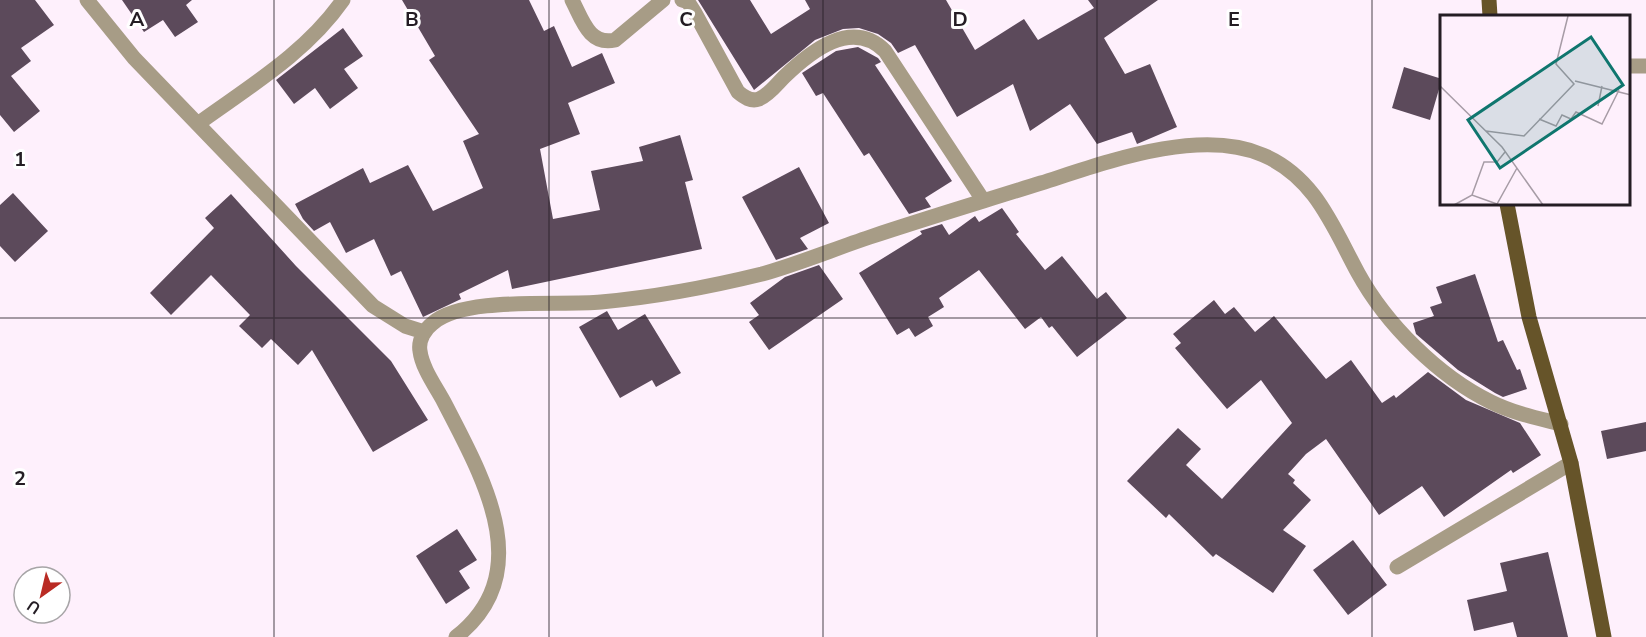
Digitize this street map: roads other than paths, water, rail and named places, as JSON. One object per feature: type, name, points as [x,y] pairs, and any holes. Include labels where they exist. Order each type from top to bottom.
[{"type":"main road","points":[[1489,0],[1490,15]]},
{"type":"main road","points":[[1507,206],[1529,317],[1571,463],[1604,637]]},
{"type":"street","points":[[87,0],[134,58],[373,306],[405,326],[424,332]]},
{"type":"street","points":[[199,123],[295,54],[329,20],[343,0]]},
{"type":"street","points":[[572,0],[589,33],[596,40],[606,42],[615,40],[663,0]]},
{"type":"street","points":[[682,0],[688,2],[695,13],[738,92],[750,100],[759,99],[795,66],[835,40],[852,36],[876,43],[885,51],[983,200]]},
{"type":"street","points":[[456,637],[471,625],[488,603],[495,586],[500,556],[494,510],[469,452],[423,363],[420,343],[424,332],[443,316],[465,309],[600,302],[685,292],[766,273],[983,200],[1125,157],[1183,146],[1230,146],[1264,154],[1295,174],[1316,195],[1360,277],[1386,313],[1422,352],[1453,378],[1488,401],[1521,414],[1561,424]]},
{"type":"street","points":[[1397,567],[1571,463]]}]
